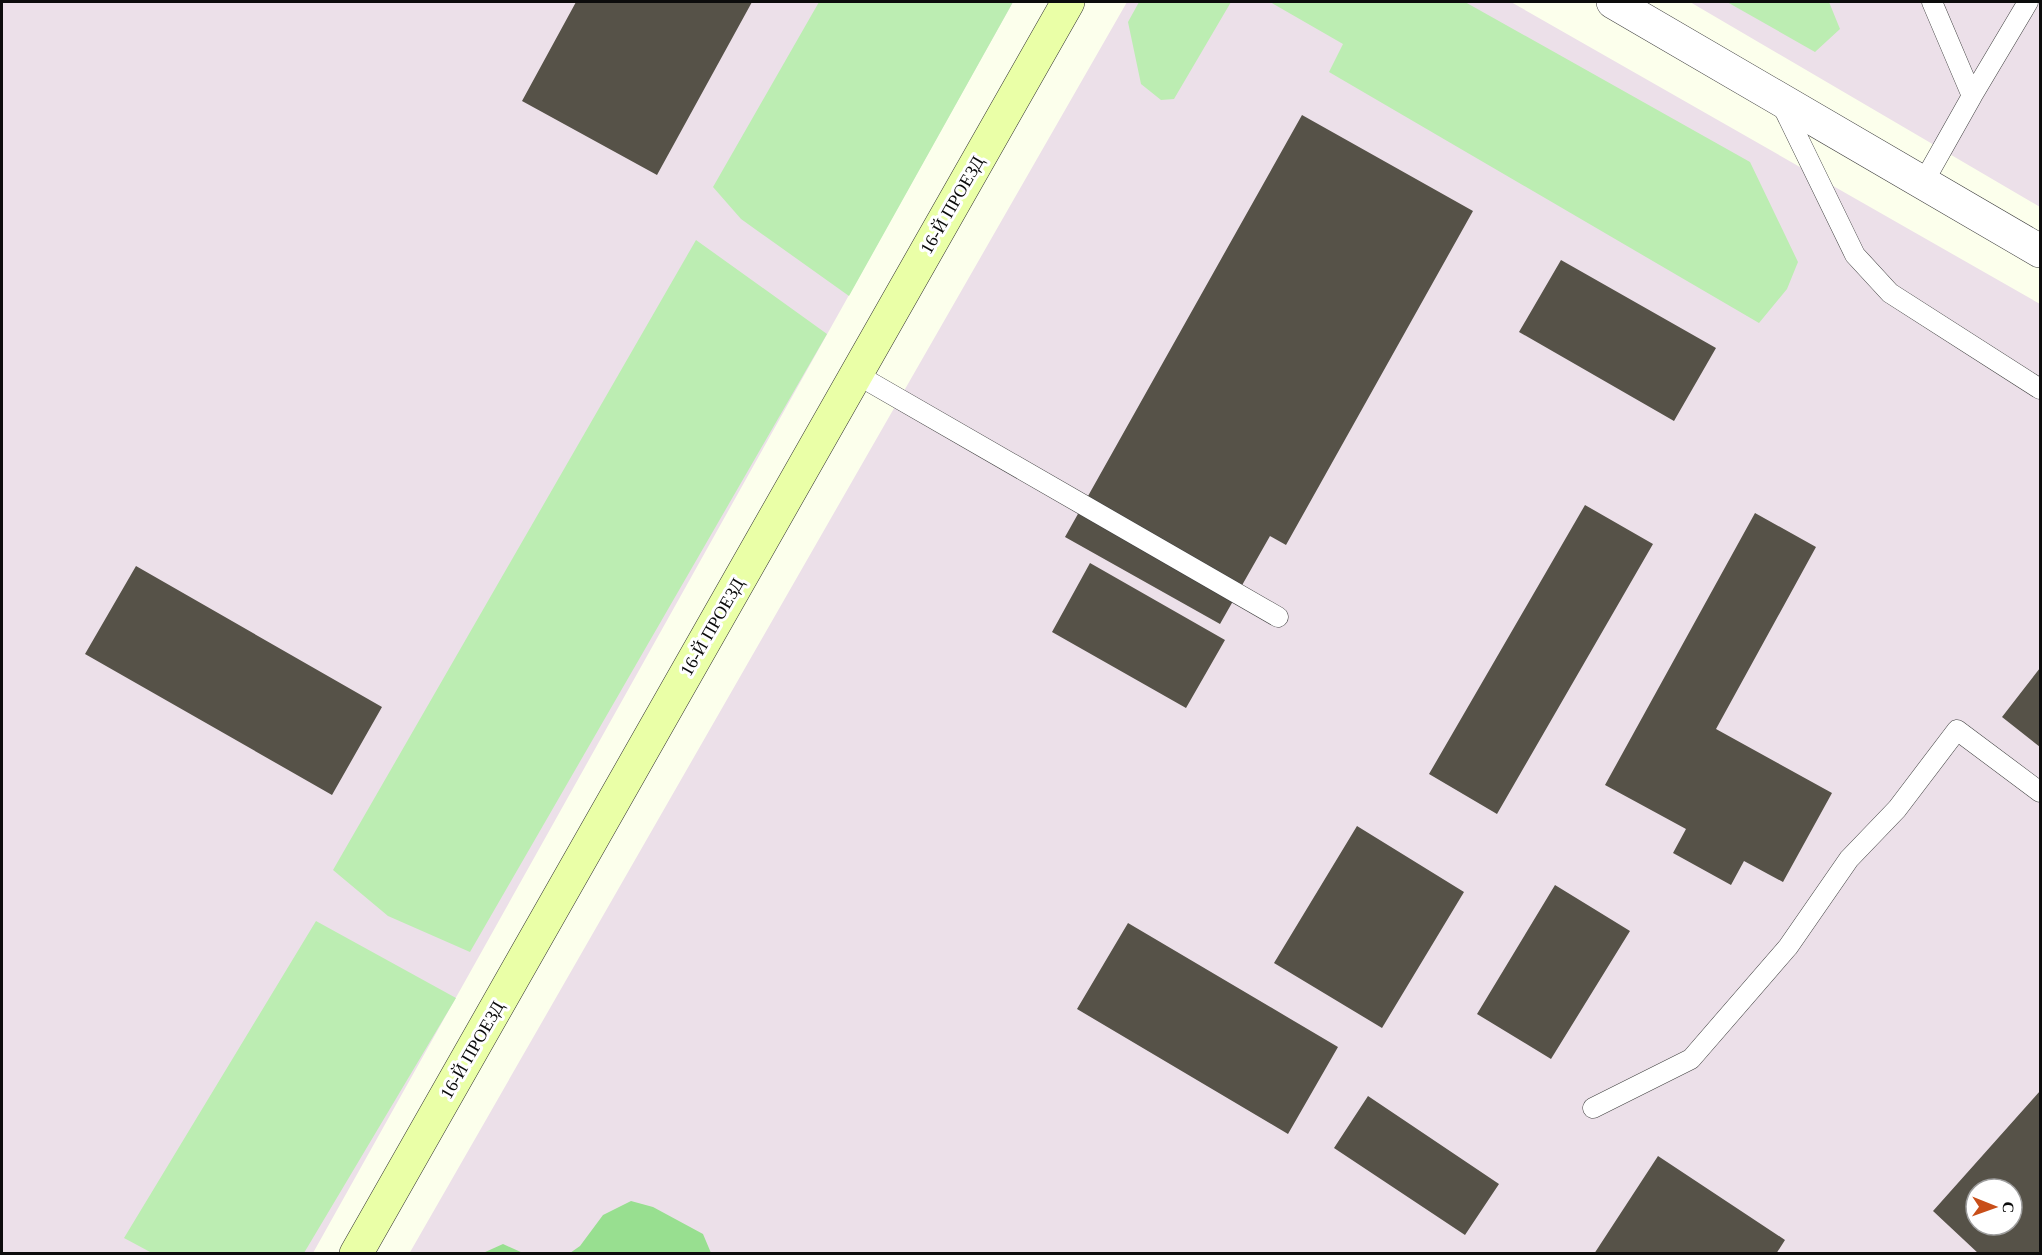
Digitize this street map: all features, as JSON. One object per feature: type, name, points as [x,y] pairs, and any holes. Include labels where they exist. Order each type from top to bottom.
[{"type":"street","name":"16-Й ПРОЕЗД","points":[[356,1254],[1068,2]]},
{"type":"street","points":[[1614,2],[1778,95],[2040,251]]},
{"type":"lane","points":[[1932,2],[1972,96]]},
{"type":"lane","points":[[1923,183],[2028,2]]},
{"type":"lane","points":[[1778,95],[1855,255],[1890,293],[2040,389]]},
{"type":"lane","points":[[856,374],[1278,617]]},
{"type":"lane","points":[[1593,1108],[1691,1059],[1788,947],[1849,859],[1897,809],[1958,730],[2040,792]]},
{"type":"shaded area","points":[[2,2],[1013,2],[313,1253],[2,1253]]},
{"type":"shaded area","points":[[1127,2],[1511,2],[2040,304],[2040,1253],[409,1254]]},
{"type":"shaded area","points":[[1690,2],[2040,2],[2040,207]]},
{"type":"green space","points":[[819,2],[1013,2],[849,296],[741,219],[713,187]]},
{"type":"green space","points":[[1139,2],[1231,2],[1174,99],[1161,100],[1141,84],[1128,22]]},
{"type":"green space","points":[[1270,2],[1465,2],[1750,162],[1798,262],[1787,289],[1759,323],[1329,72],[1343,44]]},
{"type":"green space","points":[[1727,2],[1829,2],[1840,29],[1815,52]]},
{"type":"green space","points":[[696,240],[827,334],[470,952],[388,916],[333,870]]},
{"type":"green space","points":[[316,921],[456,998],[304,1253],[152,1253],[124,1238]]},
{"type":"green space","points":[[631,1201],[653,1207],[703,1234],[711,1253],[570,1253],[580,1246],[603,1215]]},
{"type":"green space","points":[[503,1244],[523,1253],[483,1253]]},
{"type":"building","points":[[576,2],[752,2],[657,175],[522,101]]},
{"type":"building","points":[[1302,115],[1473,211],[1286,545],[1270,536],[1220,624],[1065,537]]},
{"type":"building","points":[[1561,260],[1716,348],[1674,421],[1519,332]]},
{"type":"building","points":[[1585,505],[1653,544],[1497,814],[1429,774]]},
{"type":"building","points":[[1755,513],[1816,547],[1716,729],[1832,793],[1783,882],[1744,861],[1731,885],[1673,853],[1686,829],[1605,785]]},
{"type":"building","points":[[1090,563],[1225,640],[1186,708],[1052,632]]},
{"type":"building","points":[[136,566],[382,707],[332,795],[85,654]]},
{"type":"building","points":[[2040,668],[2040,747],[2002,717]]},
{"type":"building","points":[[1357,826],[1464,892],[1382,1028],[1274,963]]},
{"type":"building","points":[[1555,885],[1630,931],[1551,1059],[1477,1014]]},
{"type":"building","points":[[1128,923],[1338,1047],[1288,1134],[1077,1009]]},
{"type":"building","points":[[2040,1091],[2040,1254],[1979,1254],[1933,1211]]},
{"type":"building","points":[[1368,1096],[1499,1184],[1465,1235],[1334,1148]]},
{"type":"building","points":[[1658,1156],[1785,1240],[1776,1254],[1594,1254]]}]
